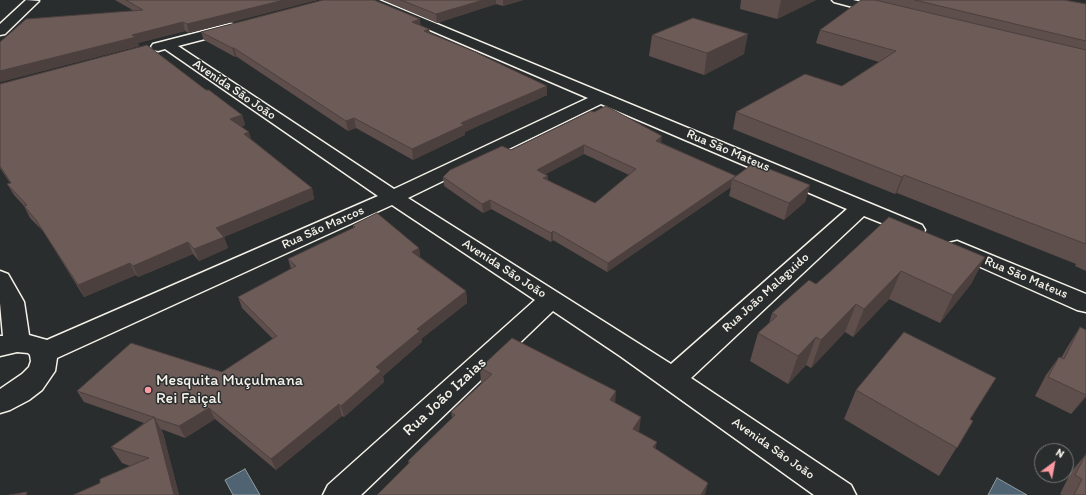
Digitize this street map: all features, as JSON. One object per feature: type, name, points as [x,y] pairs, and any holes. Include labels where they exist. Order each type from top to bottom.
[{"type":"street","points":[[0,31],[33,1],[32,0]]},
{"type":"street","name":"Rua São Mateus","points":[[369,0],[1086,304]]},
{"type":"street","points":[[838,0],[892,13]]},
{"type":"street","points":[[1060,4],[1086,4]]},
{"type":"street","points":[[1060,4],[1086,13]]},
{"type":"street","points":[[144,51],[244,24]]},
{"type":"street","name":"Avenida São João","points":[[167,45],[393,197],[672,379],[827,491]]},
{"type":"street","name":"Rua São Marcos","points":[[43,353],[393,197],[601,98]]},
{"type":"street","name":"Rua João Malaguido","points":[[672,379],[861,208]]},
{"type":"street","points":[[0,279],[12,302],[8,345],[29,344],[38,347],[43,353],[44,362],[41,371],[32,382],[19,392],[0,402]]},
{"type":"street","name":"Rua João Izaias","points":[[339,495],[551,299]]},
{"type":"water","points":[[245,469],[260,495],[233,495],[225,480]]},
{"type":"water","points":[[997,478],[1027,495],[988,495]]},
{"type":"building","points":[[126,0],[284,0],[187,24],[183,22],[132,35],[136,37],[0,71],[0,42],[26,19],[143,10]]},
{"type":"building","points":[[323,0],[374,0],[420,19],[412,22],[429,29],[424,31],[478,53],[547,86],[461,123],[464,125],[412,149],[354,118],[346,121],[234,48],[201,32]]},
{"type":"building","points":[[401,0],[483,0],[436,14]]},
{"type":"building","points":[[861,0],[875,0],[1086,50],[1086,244],[904,175],[902,177],[736,112],[805,74],[842,86],[896,51],[820,30]]},
{"type":"building","points":[[915,0],[1064,0],[1086,4],[1086,41]]},
{"type":"building","points":[[693,18],[748,34],[707,53],[652,35]]},
{"type":"building","points":[[147,45],[206,90],[209,90],[242,115],[230,119],[249,132],[244,134],[312,188],[216,228],[224,237],[194,249],[188,242],[133,266],[130,263],[78,285],[36,220],[24,206],[27,205],[7,184],[11,183],[0,166],[0,84]]},
{"type":"building","points":[[606,106],[662,136],[656,141],[736,176],[608,263],[553,231],[551,233],[490,200],[482,204],[443,177],[450,170],[502,146],[511,150],[591,111],[594,112]],"holes":[[[584,145],[636,169],[595,203],[543,178],[548,176],[537,170]]]},
{"type":"building","points":[[754,163],[810,185],[789,203],[732,179]]},
{"type":"building","points":[[377,213],[419,248],[412,252],[466,291],[417,329],[420,331],[376,367],[381,371],[341,406],[339,404],[271,459],[209,408],[179,426],[77,391],[131,343],[222,372],[277,336],[238,297],[296,266],[288,259],[355,227],[353,225]]},
{"type":"building","points":[[889,217],[985,257],[953,295],[901,271],[864,309],[856,304],[821,340],[816,337],[798,356],[758,333],[777,316],[772,313],[809,280],[816,284]]},
{"type":"building","points":[[1080,327],[1086,330],[1086,395],[1048,377],[1059,357],[1064,359]]},
{"type":"building","points":[[904,332],[996,378],[970,419],[973,421],[957,448],[856,390]]},
{"type":"building","points":[[512,338],[616,391],[610,400],[641,417],[633,429],[657,442],[653,447],[708,483],[701,495],[377,495],[410,462],[408,461],[455,415],[451,412],[492,374],[480,368]]},
{"type":"building","points":[[154,417],[174,495],[73,495],[100,483],[100,479],[149,458],[111,447]]},
{"type":"building","points":[[1086,454],[1086,495],[1074,495],[1082,479],[1075,475]]},
{"type":"building","points":[[27,492],[26,495],[9,495]]},
{"type":"place","name":"Mesquita Muçulmana Rei Faiçal","points":[[148,390]]}]
